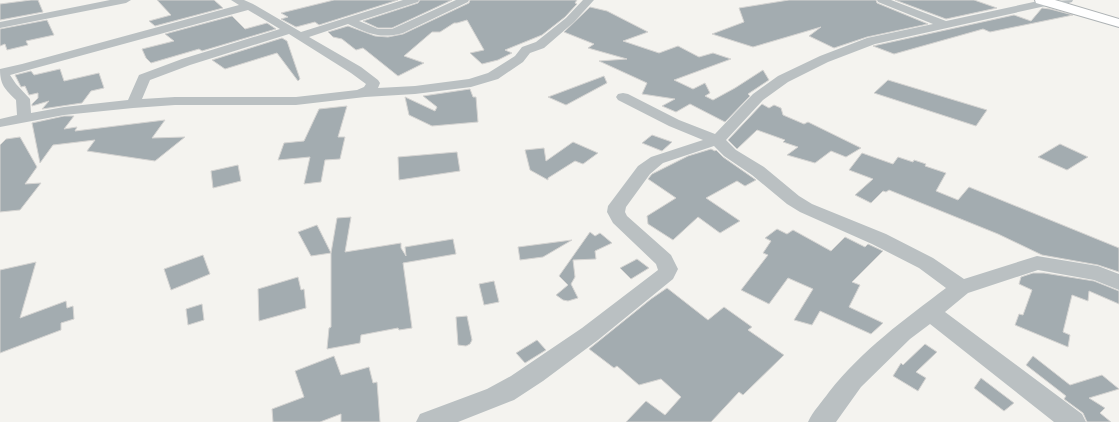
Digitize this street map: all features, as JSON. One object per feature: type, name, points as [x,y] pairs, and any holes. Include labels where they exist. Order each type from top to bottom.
[{"type":"highway","points":[[1048,2],[1119,23]]},
{"type":"street","points":[[0,25],[126,0]]},
{"type":"street","points":[[236,0],[249,6],[356,70],[373,83],[373,90]]},
{"type":"street","points":[[133,104],[144,78],[186,62],[295,33],[350,21],[414,0]]},
{"type":"street","points":[[350,21],[380,33],[388,34],[399,31],[464,0]]},
{"type":"street","points":[[0,123],[64,111],[133,104],[175,101],[296,101],[373,90],[471,83],[493,76],[519,59],[526,50],[540,45],[570,20],[589,0]]},
{"type":"street","points":[[882,0],[943,24]]},
{"type":"street","points":[[429,422],[446,414],[482,403],[507,391],[539,371],[617,314],[666,274],[668,269],[664,260],[619,219],[616,212],[617,206],[649,165],[657,160],[718,140],[758,97],[783,79],[804,68],[871,41],[1048,2],[1068,0]]},
{"type":"street","points":[[0,73],[24,68],[249,6]]},
{"type":"street","points":[[0,73],[7,79],[10,86],[23,99],[24,118]]},
{"type":"street","points":[[623,97],[674,123],[718,140],[730,153],[758,171],[793,200],[806,208],[879,239],[926,263],[961,288]]},
{"type":"street","points":[[821,422],[853,380],[902,333],[961,288],[1037,263],[1098,272],[1119,282]]},
{"type":"street","points":[[929,311],[1073,422]]},
{"type":"building","points":[[38,0],[43,12],[0,20],[0,4]]},
{"type":"building","points":[[157,0],[214,0],[223,8],[155,26],[149,21],[171,15]]},
{"type":"building","points":[[334,0],[398,0],[319,25],[315,22],[296,27],[281,19],[288,17],[281,13]]},
{"type":"building","points":[[420,0],[452,0],[392,28],[378,28],[363,21],[418,3]]},
{"type":"building","points":[[470,0],[577,0],[575,3],[577,4],[565,17],[542,35],[505,50],[512,53],[498,60],[482,64],[470,53],[484,50],[467,20],[454,23],[440,32],[432,32],[404,56],[424,63],[398,76],[363,48],[356,50],[342,39],[333,37],[328,32],[348,26],[375,36],[388,37],[403,34],[469,3]]},
{"type":"building","points":[[789,0],[876,0],[877,3],[928,24],[867,37],[834,48],[809,36],[821,27],[753,47],[712,34],[744,22],[739,8]]},
{"type":"building","points":[[895,0],[974,0],[997,8],[946,19]]},
{"type":"building","points":[[590,7],[607,11],[648,32],[623,41],[659,53],[678,46],[699,57],[713,53],[731,59],[674,80],[693,89],[705,83],[710,93],[705,96],[713,100],[763,70],[769,80],[748,94],[750,96],[725,122],[690,104],[676,112],[662,106],[675,99],[642,94],[647,83],[599,61],[627,59],[588,48],[594,44],[564,32]]},
{"type":"building","points":[[1042,8],[1073,15],[990,32],[983,29],[894,54],[873,46],[1014,15],[1031,21]]},
{"type":"building","points":[[232,16],[245,29],[267,23],[276,29],[202,51],[199,49],[151,63],[146,58],[142,49],[174,41],[165,34]]},
{"type":"building","points":[[47,20],[54,35],[26,41],[28,45],[7,50],[5,44],[0,46],[0,29]]},
{"type":"building","points":[[282,38],[287,41],[300,79],[298,81],[277,53],[225,69],[212,60]]},
{"type":"building","points":[[60,69],[64,81],[99,73],[104,88],[91,91],[82,103],[42,109],[49,101],[32,106],[38,98],[38,93],[29,95],[25,86],[21,87],[15,75],[31,71],[34,75]]},
{"type":"building","points":[[604,76],[607,83],[566,105],[548,97]]},
{"type":"building","points":[[888,80],[987,110],[976,126],[874,93]]},
{"type":"building","points":[[470,89],[473,97],[476,97],[478,122],[432,126],[409,115],[405,97],[435,111],[437,107],[423,96]]},
{"type":"building","points":[[762,104],[769,108],[774,105],[781,108],[783,115],[804,124],[808,122],[861,148],[846,157],[831,151],[815,163],[787,155],[798,147],[783,142],[785,140],[757,130],[737,149],[728,140]]},
{"type":"building","points":[[347,106],[338,137],[345,137],[340,159],[325,160],[321,182],[304,184],[310,157],[278,160],[284,143],[304,141],[319,109]]},
{"type":"building","points":[[64,116],[74,116],[64,129],[77,127],[75,131],[165,120],[152,138],[185,137],[155,161],[87,151],[95,140],[53,145],[40,163],[32,123]]},
{"type":"building","points":[[652,135],[672,142],[662,151],[642,143]]},
{"type":"building","points":[[20,137],[37,167],[25,184],[41,183],[20,210],[0,212],[0,145],[6,139]]},
{"type":"building","points":[[573,142],[598,153],[583,164],[575,161],[548,178],[548,180],[530,170],[525,150],[544,148],[546,161]]},
{"type":"building","points":[[1060,144],[1088,157],[1067,170],[1038,157]]},
{"type":"building","points":[[711,149],[716,150],[723,157],[756,180],[745,186],[737,181],[706,198],[740,221],[720,233],[698,217],[673,240],[648,224],[647,216],[676,198],[648,179],[652,174],[688,156]]},
{"type":"building","points":[[457,152],[460,171],[399,180],[398,157]]},
{"type":"building","points":[[862,153],[893,164],[898,157],[913,162],[914,160],[926,164],[925,166],[946,173],[936,191],[958,200],[969,187],[1119,248],[1119,272],[1098,265],[1042,255],[998,234],[889,190],[886,192],[883,191],[871,203],[855,195],[873,179],[849,170]]},
{"type":"building","points":[[238,165],[241,181],[213,188],[211,171]]},
{"type":"building","points":[[351,217],[345,252],[401,243],[401,248],[406,256],[405,247],[453,239],[456,254],[403,263],[412,328],[399,330],[398,328],[361,335],[360,343],[327,349],[329,328],[331,327],[331,253],[337,218]]},
{"type":"building","points":[[317,225],[331,253],[311,256],[298,232]]},
{"type":"building","points":[[777,229],[787,234],[793,230],[831,251],[845,237],[865,247],[868,244],[883,251],[852,282],[860,285],[849,307],[883,323],[871,334],[820,311],[812,325],[794,320],[813,289],[788,278],[769,304],[741,290],[768,255],[763,253],[771,241],[765,238]]},
{"type":"building","points":[[590,232],[595,236],[600,233],[612,243],[595,251],[596,259],[573,260],[575,277],[571,284],[578,298],[568,301],[563,300],[556,295],[568,285],[559,276]]},
{"type":"building","points":[[572,240],[543,257],[520,260],[518,247]]},
{"type":"building","points":[[203,255],[210,274],[171,290],[164,269]]},
{"type":"building","points":[[637,259],[649,268],[631,279],[620,268]]},
{"type":"building","points":[[36,262],[20,318],[66,301],[67,308],[73,306],[74,319],[61,323],[61,330],[0,353],[0,270]]},
{"type":"building","points":[[1033,273],[1044,273],[1094,281],[1119,291],[1119,304],[1089,291],[1088,301],[1072,295],[1063,332],[1070,335],[1068,347],[1015,325],[1019,314],[1023,315],[1032,290],[1019,284],[1021,277]]},
{"type":"building","points":[[298,277],[301,290],[304,289],[306,308],[259,321],[258,289]]},
{"type":"building","points":[[494,281],[499,302],[484,305],[479,284]]},
{"type":"building","points":[[667,288],[708,320],[724,307],[752,327],[748,330],[784,355],[743,395],[739,392],[711,422],[626,422],[646,401],[665,415],[681,397],[661,379],[639,385],[617,366],[614,368],[589,349]]},
{"type":"building","points":[[202,304],[204,320],[188,325],[186,309]]},
{"type":"building","points":[[467,316],[472,340],[470,344],[466,346],[458,345],[456,317]]},
{"type":"building","points":[[537,340],[546,350],[525,363],[516,353]]},
{"type":"building","points":[[925,344],[937,352],[916,372],[926,378],[918,391],[893,376],[901,363],[903,365]]},
{"type":"building","points":[[334,356],[341,375],[369,367],[373,383],[377,382],[380,422],[341,422],[341,414],[320,422],[273,422],[272,409],[304,397],[295,371]]},
{"type":"building","points":[[1033,356],[1070,385],[1102,375],[1119,389],[1089,398],[1105,408],[1100,413],[1111,422],[1087,422],[1083,413],[1064,399],[1066,396],[1026,365]]},
{"type":"building","points":[[981,378],[1014,403],[1004,411],[974,388]]}]
